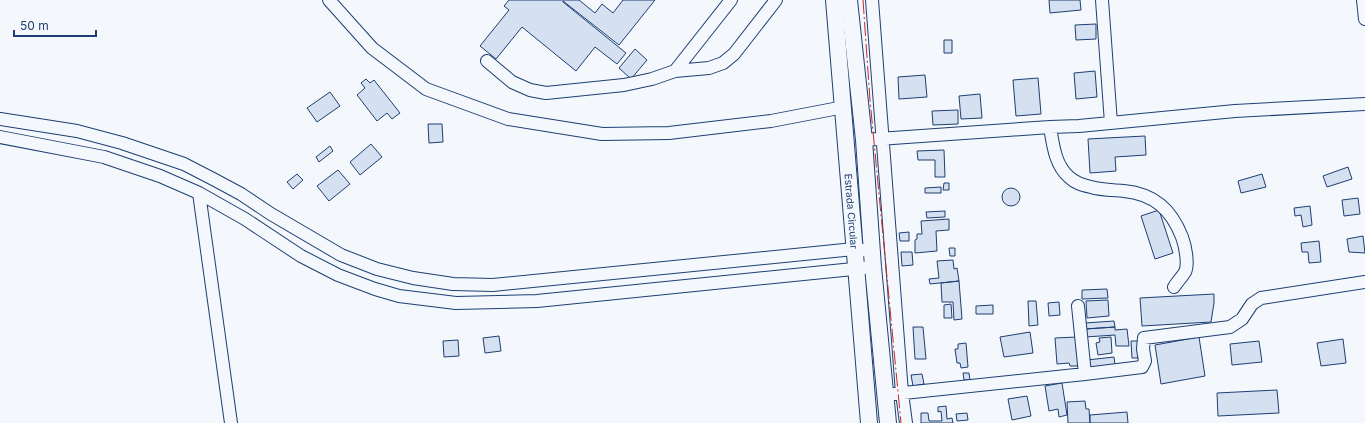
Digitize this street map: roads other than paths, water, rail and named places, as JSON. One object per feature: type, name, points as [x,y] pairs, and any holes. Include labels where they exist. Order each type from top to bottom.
[{"type":"main road","name":"Estrada Circular","points":[[834,0],[869,423]]},
{"type":"main road","points":[[849,0],[864,140],[872,267],[888,423]]},
{"type":"street","points":[[329,0],[372,48],[426,89],[508,119],[602,134],[669,133],[771,121],[844,107]]},
{"type":"street","points":[[675,70],[731,0]]},
{"type":"street","points":[[487,61],[512,82],[530,90],[546,93],[624,85],[652,79],[675,70],[709,68],[723,64],[734,54],[776,0]]},
{"type":"street","points":[[872,0],[902,393],[906,423]]},
{"type":"street","points":[[1102,0],[1111,123]]},
{"type":"street","points":[[1363,0],[1365,19]]},
{"type":"street","points":[[864,140],[1079,126],[1235,111],[1365,104]]},
{"type":"street","points":[[0,119],[77,131],[122,143],[184,164],[241,194],[341,255],[377,269],[413,278],[453,284],[493,285],[854,249],[871,251]]},
{"type":"street","points":[[1050,127],[1054,151],[1060,166],[1068,177],[1078,184],[1096,189],[1125,191],[1141,194],[1165,207],[1176,224],[1183,239],[1186,255],[1186,271],[1174,287]]},
{"type":"street","points":[[0,137],[104,157],[160,176],[200,193],[245,219],[301,256],[338,275],[399,296],[456,303],[537,301],[872,267]]},
{"type":"street","points":[[200,193],[232,423]]},
{"type":"street","points":[[885,395],[1142,367],[1145,361],[1143,348],[1144,338],[1230,327],[1242,319],[1252,304],[1261,298],[1365,282]]},
{"type":"street","points":[[1078,306],[1085,374]]}]
